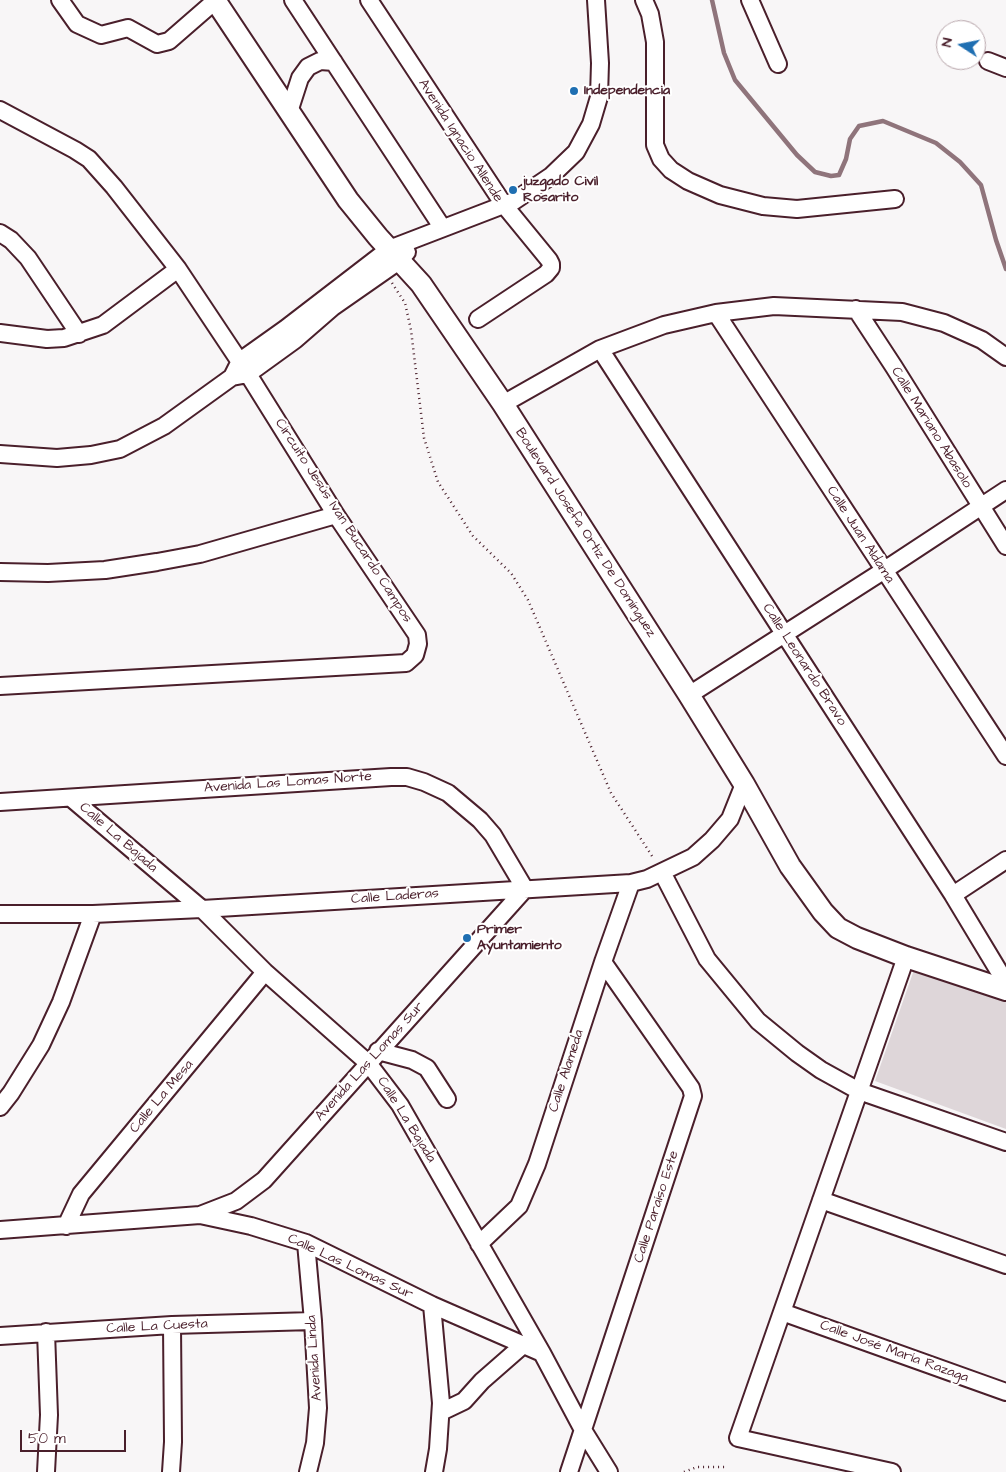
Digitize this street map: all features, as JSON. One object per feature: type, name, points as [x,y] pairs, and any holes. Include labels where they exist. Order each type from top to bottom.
[{"type":"main road","name":"Boulevard Josefa Ortiz De Domínguez","points":[[215,0],[348,200],[391,260],[421,284],[503,404],[689,695],[744,784],[790,866],[823,912],[838,928],[857,938],[906,957],[1006,990]]},
{"type":"street","points":[[60,0],[77,24],[101,35],[128,28],[157,44],[169,41],[215,0]]},
{"type":"street","points":[[293,0],[442,227]]},
{"type":"street","name":"Avenida Ignacio Allende","points":[[369,0],[504,205],[442,227],[418,238],[391,260]]},
{"type":"street","points":[[478,319],[546,274],[551,268],[549,260],[504,205],[514,201],[551,176],[564,164],[576,152],[591,124],[599,97],[600,63],[596,0]]},
{"type":"street","points":[[644,0],[650,14],[655,42],[656,146],[661,159],[671,170],[688,181],[720,195],[763,206],[797,208],[896,199]]},
{"type":"street","points":[[750,0],[778,64]]},
{"type":"street","points":[[288,112],[300,78],[308,67],[320,61],[334,62]]},
{"type":"street","points":[[988,61],[1006,68]]},
{"type":"street","name":"Circuito Jesús Ivan Bucardo Campos","points":[[0,110],[89,159],[114,187],[178,269],[240,371],[417,635],[418,644],[415,655],[406,663],[0,686]]},
{"type":"street","points":[[0,233],[12,240],[28,258],[79,334]]},
{"type":"street","points":[[0,454],[57,458],[91,455],[120,449],[164,426],[391,260]]},
{"type":"street","points":[[290,334],[334,307],[391,260]]},
{"type":"street","points":[[0,334],[47,339],[64,338],[104,325],[178,269]]},
{"type":"street","points":[[503,404],[600,349],[664,325],[716,313],[774,306],[902,312],[944,323],[982,340],[1006,357]]},
{"type":"street","name":"Calle Mariano Abasolo","points":[[856,310],[1006,546]]},
{"type":"street","name":"Calle Juan Aldama","points":[[716,313],[1006,756]]},
{"type":"street","name":"Calle Leonardo Bravo","points":[[600,349],[954,895],[1006,984]]},
{"type":"street","points":[[689,695],[884,571],[1006,490]]},
{"type":"street","points":[[0,572],[48,573],[86,571],[157,562],[208,552],[336,515]]},
{"type":"street","name":"Avenida Las Lomas Norte","points":[[0,802],[391,777],[407,778],[424,782],[448,793],[480,820],[493,835],[525,889]]},
{"type":"street","name":"Calle Laderas","points":[[0,914],[93,914],[202,909],[631,883],[647,879],[693,857],[712,840],[730,819],[744,784]]},
{"type":"street","name":"Calle La Bajada","points":[[72,798],[202,909],[265,972],[373,1057],[542,1353],[583,1430],[609,1472]]},
{"type":"street","points":[[954,895],[1006,860]]},
{"type":"street","points":[[662,872],[707,958],[758,1021],[797,1054],[859,1091],[1006,1142]]},
{"type":"street","name":"Calle Alameda","points":[[479,1244],[519,1206],[537,1164],[631,883]]},
{"type":"street","name":"Avenida Las Lomas Sur","points":[[200,1215],[236,1201],[264,1180],[525,889]]},
{"type":"street","points":[[0,1107],[41,1045],[62,1002],[93,914]]},
{"type":"street","points":[[892,1472],[738,1438],[906,957]]},
{"type":"street","name":"Calle Paraíso Este","points":[[569,1472],[693,1096],[691,1088],[603,962]]},
{"type":"street","name":"Calle La Mesa","points":[[66,1226],[81,1194],[265,972]]},
{"type":"street","points":[[373,1057],[412,1060],[427,1068],[447,1099]]},
{"type":"street","points":[[821,1200],[1006,1265]]},
{"type":"street","name":"Calle Las Lomas Sur","points":[[0,1230],[200,1215],[251,1226],[306,1244],[432,1305],[522,1346],[542,1353]]},
{"type":"street","name":"Avenida Linda","points":[[306,1244],[318,1408],[315,1442],[308,1472]]},
{"type":"street","points":[[432,1305],[441,1412],[434,1472]]},
{"type":"street","name":"Calle José María Razaga","points":[[782,1312],[1006,1392]]},
{"type":"street","name":"Calle La Cuesta","points":[[0,1336],[172,1325],[313,1321]]},
{"type":"street","points":[[171,1472],[173,1442],[172,1325]]},
{"type":"street","points":[[46,1332],[49,1415],[46,1472]]},
{"type":"street","points":[[441,1412],[464,1402],[482,1381],[522,1346]]},
{"type":"path","points":[[391,260],[405,303],[411,330],[424,438],[438,482],[473,536],[511,573],[528,600],[612,793],[662,872]]},
{"type":"path","points":[[684,1472],[697,1467],[727,1467]]},
{"type":"shaded area","points":[[915,967],[1006,999],[1006,1129],[875,1081]]},
{"type":"waterway","points":[[712,0],[724,53],[735,80],[797,155],[815,172],[831,176],[839,175],[846,159],[850,139],[859,126],[883,121],[936,143],[960,162],[981,185],[1006,269]]},
{"type":"place","name":"Independencia","points":[[574,91]]},
{"type":"place","name":"juzgado Civil Rosarito","points":[[513,190]]},
{"type":"place","name":"Primer Ayuntamiento","points":[[467,938]]}]
